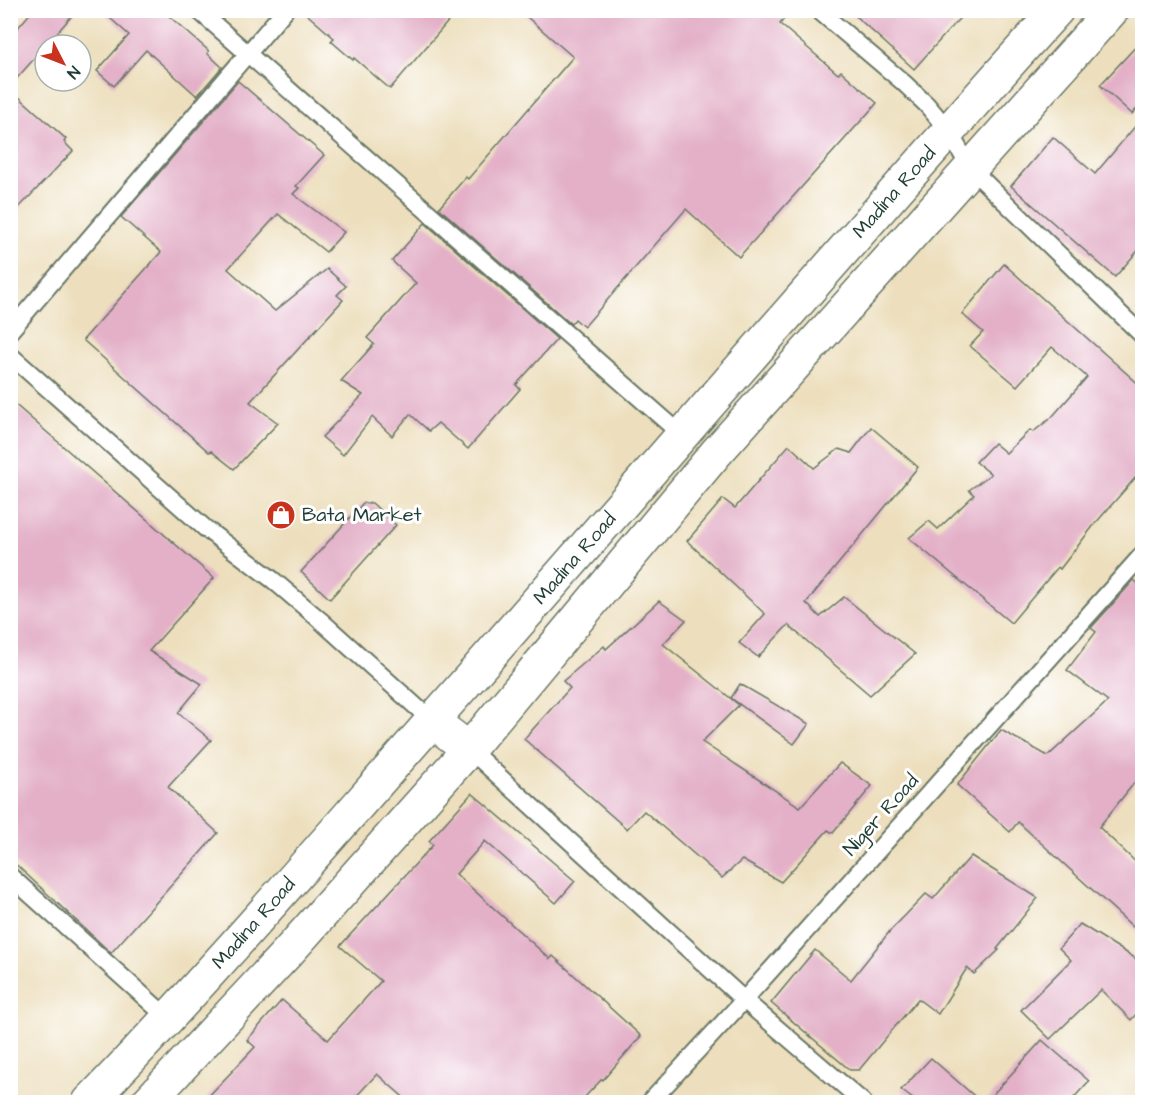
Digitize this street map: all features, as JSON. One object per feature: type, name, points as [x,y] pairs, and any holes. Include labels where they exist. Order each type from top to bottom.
[{"type":"main road","name":"Madina Road","points":[[89,1102],[170,1019],[683,436],[948,130],[1057,10]]},
{"type":"main road","name":"Madina Road","points":[[148,1102],[296,943],[469,749],[716,453],[1112,10]]},
{"type":"main road","points":[[432,721],[469,749]]},
{"type":"lane","points":[[198,10],[683,436]]},
{"type":"lane","points":[[10,331],[285,10]]},
{"type":"lane","points":[[818,10],[927,105],[948,130],[970,168],[1143,335]]},
{"type":"lane","points":[[10,355],[206,529],[273,580],[432,721]]},
{"type":"lane","name":"Niger Road","points":[[650,1102],[1143,555]]},
{"type":"lane","points":[[469,749],[744,1000],[863,1102]]},
{"type":"lane","points":[[10,876],[170,1019]]},
{"type":"building","points":[[33,10],[77,10],[57,33],[33,33],[33,60],[10,86],[10,37]]},
{"type":"building","points":[[101,10],[162,10],[209,51],[207,53],[222,67],[197,96],[146,50],[114,86],[97,71],[129,35]]},
{"type":"building","points":[[302,10],[458,10],[390,89],[331,41],[334,38]]},
{"type":"building","points":[[519,10],[791,10],[780,24],[838,74],[841,71],[877,103],[739,257],[686,209],[584,327],[575,319],[571,324],[439,208],[466,177],[468,179],[573,57]]},
{"type":"building","points":[[849,10],[967,10],[914,69]]},
{"type":"building","points":[[1143,39],[1143,102],[1132,114],[1100,85]]},
{"type":"building","points":[[238,81],[324,155],[296,186],[299,188],[293,194],[344,232],[326,252],[278,214],[228,269],[275,311],[327,269],[346,286],[337,295],[343,300],[250,402],[278,423],[234,469],[211,451],[209,452],[83,340],[161,252],[121,217]]},
{"type":"building","points":[[10,89],[66,139],[64,142],[73,151],[10,217]]},
{"type":"building","points":[[1143,117],[1143,245],[1115,277],[1011,186],[1053,137],[1095,174]]},
{"type":"building","points":[[425,223],[557,339],[516,385],[520,389],[468,449],[438,423],[429,431],[410,414],[392,436],[372,417],[343,455],[322,437],[363,395],[341,381],[374,344],[367,338],[416,283],[392,261]]},
{"type":"building","points":[[1004,264],[1143,388],[1143,469],[1094,525],[1060,569],[1058,567],[1011,623],[909,538],[929,521],[938,529],[974,495],[969,490],[991,474],[976,462],[994,443],[1006,453],[1030,430],[1033,432],[1052,417],[1087,377],[1052,347],[1017,386],[970,346],[983,332],[962,314]]},
{"type":"building","points":[[10,400],[214,578],[149,651],[202,684],[178,713],[211,740],[168,787],[218,833],[111,953],[10,859]]},
{"type":"building","points":[[871,427],[918,467],[806,603],[820,617],[844,597],[915,654],[870,695],[788,625],[758,657],[739,643],[765,614],[687,541],[723,499],[735,508],[789,445],[814,468],[839,449],[851,453]]},
{"type":"building","points":[[363,503],[372,503],[396,525],[330,599],[301,572]]},
{"type":"building","points":[[1134,580],[1143,588],[1143,772],[1099,827],[1143,869],[1143,936],[1018,822],[1010,832],[957,785],[1001,730],[1048,756],[1108,701],[1067,670],[1096,632],[1091,628]]},
{"type":"building","points":[[659,601],[686,620],[663,644],[739,705],[702,742],[800,807],[840,763],[872,786],[833,833],[828,830],[781,882],[742,860],[722,878],[644,811],[627,829],[524,739],[570,688],[563,681],[604,646],[606,649]]},
{"type":"building","points":[[740,684],[809,724],[794,744],[731,698]]},
{"type":"building","points":[[472,793],[575,881],[556,903],[485,841],[456,874],[550,959],[553,956],[641,1036],[603,1080],[580,1102],[409,1102],[377,1074],[351,1102],[203,1102],[255,1047],[247,1040],[282,1000],[328,1040],[381,981],[340,946],[433,845],[429,841]]},
{"type":"building","points":[[971,856],[1038,898],[997,949],[999,950],[974,974],[967,968],[938,1014],[918,999],[859,1070],[850,1070],[771,1003],[815,950],[851,980],[890,931],[926,894],[933,899]]},
{"type":"building","points":[[1080,924],[1143,963],[1143,1006],[1131,1020],[1101,990],[1050,1039],[1021,1010],[1071,960],[1059,948]]},
{"type":"building","points":[[1042,1040],[1089,1081],[1070,1102],[986,1102]]},
{"type":"building","points":[[931,1058],[981,1102],[917,1102],[901,1090]]},
{"type":"place","name":"Bata Market","points":[[281,515]]}]
